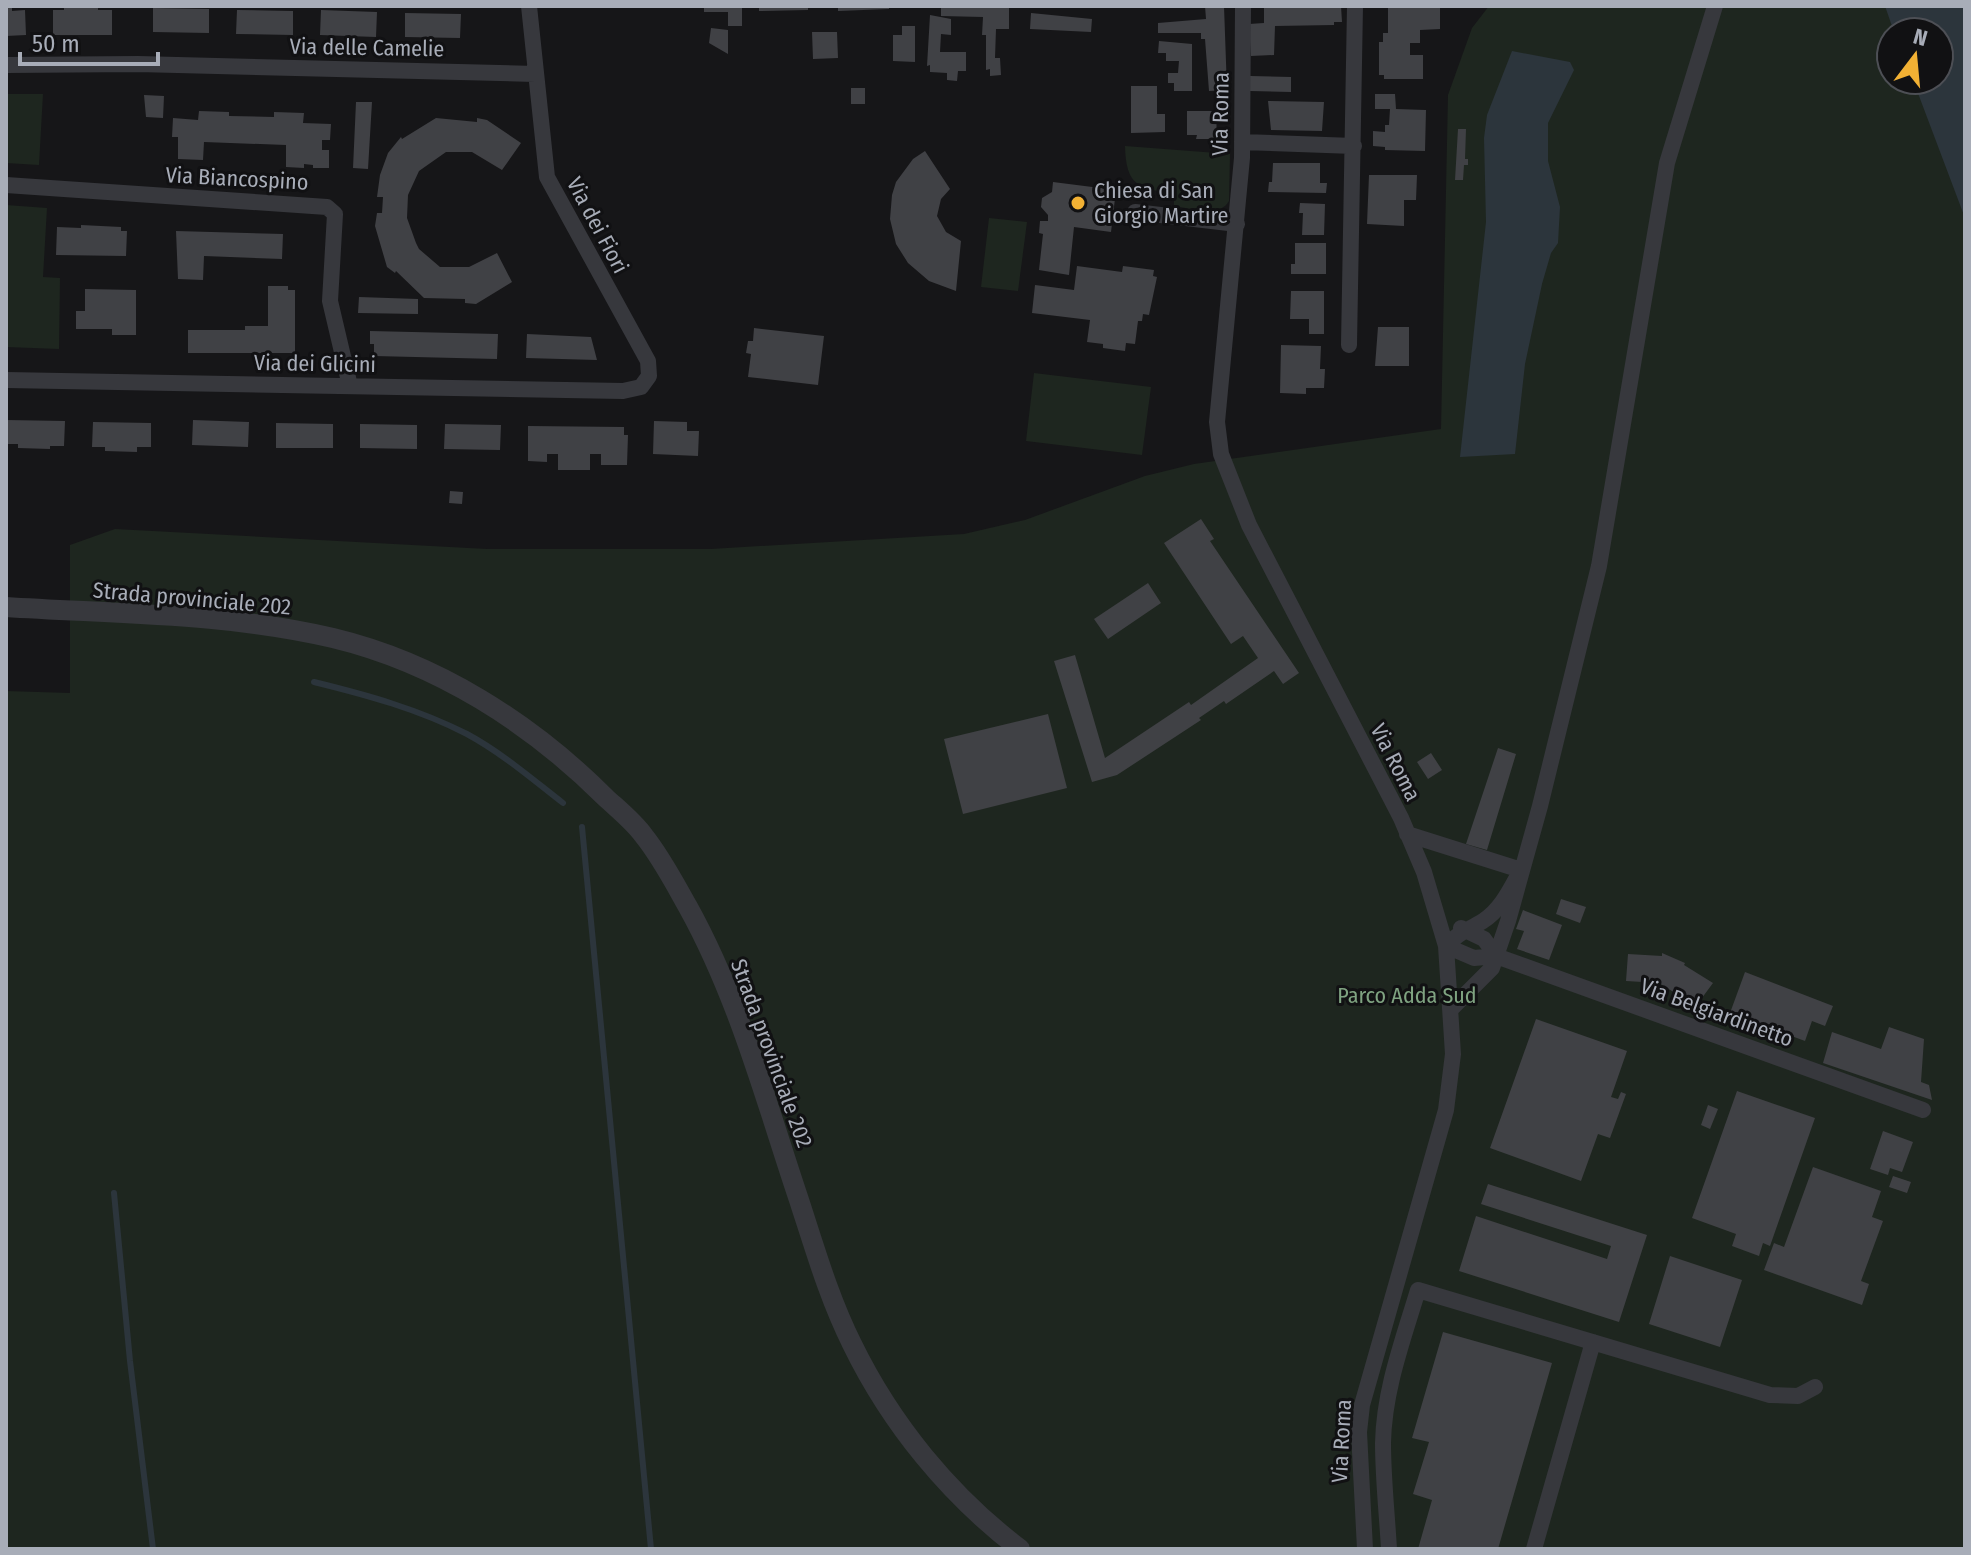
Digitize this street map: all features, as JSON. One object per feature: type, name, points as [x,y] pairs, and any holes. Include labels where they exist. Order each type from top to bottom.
[{"type":"street","name":"Via dei Fiori","points":[[529,6],[547,177],[650,368],[649,376],[641,387],[623,391]]},
{"type":"street","name":"Via Roma","points":[[1243,6],[1242,142],[1217,422],[1221,454],[1249,525],[1407,834],[1439,917],[1446,946],[1452,1008],[1453,1054],[1446,1110],[1362,1405],[1359,1432],[1365,1549]]},
{"type":"street","points":[[1349,345],[1355,6]]},
{"type":"street","points":[[1452,1008],[1492,968],[1540,806],[1599,566],[1667,163],[1715,6]]},
{"type":"street","name":"Via delle Camelie","points":[[6,65],[138,64],[535,74]]},
{"type":"street","points":[[1242,142],[1354,146]]},
{"type":"street","name":"Via Biancospino","points":[[6,185],[327,207],[335,214],[330,301],[350,386]]},
{"type":"street","points":[[1135,212],[1237,224]]},
{"type":"street","name":"Via dei Glicini","points":[[6,380],[623,391]]},
{"type":"street","name":"Strada provinciale 202","points":[[6,607],[243,622],[335,638],[421,667],[512,717],[580,771],[644,835],[689,909],[730,997],[830,1292],[865,1370],[895,1417],[932,1465],[970,1507],[1020,1549]]},
{"type":"street","points":[[1407,834],[1521,870]]},
{"type":"street","points":[[1496,956],[1474,958],[1446,946],[1456,934],[1495,911],[1521,870]]},
{"type":"street","points":[[1439,917],[1484,939],[1496,956]]},
{"type":"street","name":"Via Belgiardinetto","points":[[1496,956],[1923,1110]]},
{"type":"street","points":[[1389,1549],[1383,1442],[1386,1413],[1394,1370],[1418,1290],[1770,1395],[1798,1396],[1815,1387]]},
{"type":"street","points":[[1534,1549],[1593,1342]]},
{"type":"green space","name":"Parco Adda Sud","points":[[1489,6],[1965,6],[1965,1549],[6,1549],[6,691],[70,693],[70,545],[115,529],[487,549],[711,549],[964,534],[1025,520],[1145,476],[1194,464],[1441,429],[1448,95],[1472,28]]},
{"type":"green space","points":[[6,94],[43,94],[39,165],[6,163]]},
{"type":"green space","points":[[1125,146],[1230,154],[1229,201],[1212,211],[1174,206],[1174,194],[1143,187],[1131,177]]},
{"type":"green space","points":[[6,205],[47,208],[43,277],[60,278],[59,349],[6,347]]},
{"type":"green space","points":[[989,218],[1027,222],[1018,291],[981,287]]},
{"type":"green space","points":[[1034,373],[1151,387],[1142,455],[1026,441]]},
{"type":"shaded area","points":[[1885,6],[1965,6],[1965,218],[1919,96],[1955,96],[1955,16],[1888,16]]},
{"type":"shaded area","points":[[1512,51],[1570,62],[1574,70],[1548,123],[1548,161],[1560,207],[1558,243],[1551,253],[1542,284],[1525,364],[1515,454],[1460,457],[1486,222],[1484,138],[1487,115]]},
{"type":"building","points":[[64,6],[98,6],[98,10],[112,10],[112,35],[53,35],[53,10],[64,10]]},
{"type":"building","points":[[704,6],[742,6],[742,26],[728,26],[728,12],[704,12]]},
{"type":"building","points":[[759,6],[808,6],[808,10],[759,11]]},
{"type":"building","points":[[838,6],[889,6],[889,9],[838,11]]},
{"type":"building","points":[[941,6],[1009,6],[1009,29],[996,29],[995,58],[1000,58],[1001,75],[990,76],[990,69],[986,70],[983,17],[941,16]]},
{"type":"building","points":[[1205,6],[1224,6],[1227,90],[1209,91],[1205,39],[1201,39],[1201,33],[1158,33],[1158,23],[1206,19]]},
{"type":"building","points":[[1264,6],[1341,6],[1342,22],[1334,22],[1334,25],[1275,26],[1274,55],[1251,56],[1249,24],[1264,23]]},
{"type":"building","points":[[1388,6],[1440,6],[1440,29],[1420,30],[1420,43],[1410,43],[1410,55],[1423,55],[1423,79],[1384,79],[1384,75],[1379,75],[1379,42],[1383,42],[1383,33],[1388,33]]},
{"type":"building","points":[[6,7],[12,7],[12,11],[25,10],[26,35],[6,36]]},
{"type":"building","points":[[153,8],[209,9],[209,33],[153,32]]},
{"type":"building","points":[[237,10],[293,11],[293,35],[236,34]]},
{"type":"building","points":[[321,10],[377,12],[376,37],[320,35]]},
{"type":"building","points":[[405,13],[461,14],[460,38],[405,37]]},
{"type":"building","points":[[1031,13],[1092,19],[1091,32],[1030,29]]},
{"type":"building","points":[[930,15],[951,19],[951,35],[941,34],[940,52],[966,52],[966,71],[958,71],[957,81],[947,80],[947,73],[930,72],[930,65],[927,66]]},
{"type":"building","points":[[902,26],[915,26],[915,62],[893,61],[893,35],[902,35]]},
{"type":"building","points":[[711,28],[728,30],[728,54],[709,43]]},
{"type":"building","points":[[812,32],[837,32],[838,58],[813,59]]},
{"type":"building","points":[[1159,41],[1192,44],[1192,91],[1174,91],[1174,83],[1168,83],[1168,73],[1178,73],[1179,61],[1166,61],[1166,53],[1158,53]]},
{"type":"building","points":[[1250,76],[1291,77],[1291,92],[1250,91]]},
{"type":"building","points":[[1131,86],[1157,86],[1157,114],[1165,114],[1165,132],[1131,133]]},
{"type":"building","points":[[851,88],[865,88],[865,104],[851,104]]},
{"type":"building","points":[[1375,94],[1395,94],[1396,109],[1426,110],[1425,151],[1385,150],[1385,147],[1373,146],[1373,131],[1385,132],[1385,125],[1389,125],[1390,109],[1375,109]]},
{"type":"building","points":[[144,95],[164,96],[163,118],[146,117]]},
{"type":"building","points":[[1268,101],[1324,102],[1322,131],[1271,130]]},
{"type":"building","points":[[356,102],[372,102],[368,169],[353,168]]},
{"type":"building","points":[[199,111],[229,112],[229,116],[274,117],[274,112],[304,113],[303,123],[331,124],[330,140],[322,140],[322,150],[329,150],[329,168],[313,168],[313,165],[304,164],[304,168],[286,167],[286,145],[204,142],[203,160],[178,159],[178,137],[172,137],[173,118],[198,120]]},
{"type":"building","points":[[1187,111],[1216,111],[1217,139],[1196,139],[1197,135],[1187,135]]},
{"type":"building","points":[[436,118],[487,120],[521,143],[502,170],[472,152],[446,152],[419,171],[408,195],[407,218],[416,243],[440,267],[469,267],[497,253],[512,282],[476,304],[465,303],[465,299],[424,298],[396,271],[387,267],[375,226],[377,213],[382,213],[383,197],[377,197],[380,175],[388,153],[401,137]]},
{"type":"building","points":[[1458,129],[1466,129],[1465,159],[1468,159],[1468,165],[1464,165],[1463,180],[1455,180]]},
{"type":"building","points":[[925,151],[950,189],[941,199],[937,216],[946,232],[961,241],[956,291],[929,281],[908,263],[896,244],[890,219],[896,182],[913,159]]},
{"type":"building","points":[[1273,163],[1320,163],[1320,183],[1327,183],[1326,193],[1268,192]]},
{"type":"building","points":[[1369,175],[1417,175],[1416,200],[1404,200],[1404,226],[1367,224]]},
{"type":"building","name":"Chiesa di San Giorgio Martire","points":[[1053,182],[1116,190],[1111,232],[1074,227],[1069,275],[1039,270],[1043,234],[1039,233],[1040,221],[1048,221],[1048,215],[1041,207],[1042,198],[1052,192]]},
{"type":"building","points":[[1300,203],[1325,204],[1324,235],[1302,235]]},
{"type":"building","points":[[81,225],[121,227],[121,231],[127,231],[126,256],[56,255],[57,227],[81,228]]},
{"type":"building","points":[[176,231],[283,234],[282,259],[204,256],[203,280],[178,279]]},
{"type":"building","points":[[1295,243],[1326,243],[1326,274],[1291,274],[1291,264],[1295,264]]},
{"type":"building","points":[[1077,266],[1122,272],[1123,266],[1154,270],[1153,276],[1157,277],[1149,315],[1143,314],[1142,321],[1138,321],[1135,344],[1126,343],[1125,351],[1087,342],[1090,320],[1032,313],[1035,285],[1074,290]]},
{"type":"building","points":[[268,286],[288,286],[288,290],[295,290],[295,353],[188,353],[188,330],[245,330],[245,326],[268,326]]},
{"type":"building","points":[[85,289],[136,290],[136,335],[112,335],[112,329],[76,329],[76,311],[85,311]]},
{"type":"building","points":[[1291,291],[1324,291],[1324,334],[1309,334],[1309,319],[1290,319]]},
{"type":"building","points":[[359,297],[418,299],[418,314],[358,313]]},
{"type":"building","points":[[1378,327],[1409,327],[1409,366],[1375,366]]},
{"type":"building","points":[[754,328],[824,336],[818,385],[748,377],[751,354],[746,353],[748,341],[753,341]]},
{"type":"building","points":[[370,331],[498,334],[497,359],[374,356]]},
{"type":"building","points":[[527,334],[591,337],[597,360],[526,358]]},
{"type":"building","points":[[1281,345],[1321,346],[1320,369],[1325,369],[1324,388],[1306,388],[1306,394],[1280,393]]},
{"type":"building","points":[[6,420],[65,421],[64,446],[18,448],[18,444],[6,444]]},
{"type":"building","points":[[193,420],[249,422],[248,447],[192,445]]},
{"type":"building","points":[[654,421],[687,422],[687,431],[699,431],[698,456],[653,454]]},
{"type":"building","points":[[93,422],[151,423],[151,447],[137,447],[137,452],[105,451],[105,447],[92,447]]},
{"type":"building","points":[[276,423],[333,424],[333,448],[276,448]]},
{"type":"building","points":[[360,424],[417,425],[417,449],[360,448]]},
{"type":"building","points":[[445,424],[501,425],[500,450],[444,449]]},
{"type":"building","points":[[528,426],[624,427],[624,435],[628,435],[627,465],[601,465],[601,454],[590,454],[590,470],[558,470],[558,454],[547,454],[547,462],[528,461]]},
{"type":"building","points":[[450,491],[463,492],[462,504],[449,503]]},
{"type":"building","points":[[1201,519],[1214,539],[1210,541],[1299,673],[1283,684],[1274,671],[1226,704],[1224,701],[1199,718],[1201,720],[1117,775],[1092,782],[1054,661],[1075,655],[1105,758],[1189,702],[1191,705],[1258,658],[1243,636],[1231,644],[1164,543]]},
{"type":"building","points":[[1148,583],[1161,603],[1108,639],[1094,619]]},
{"type":"building","points":[[1048,714],[1067,788],[963,814],[944,739]]},
{"type":"building","points":[[1498,748],[1516,754],[1487,850],[1466,844]]},
{"type":"building","points":[[1431,753],[1442,770],[1428,779],[1417,762]]},
{"type":"building","points":[[1561,899],[1586,907],[1580,923],[1556,914]]},
{"type":"building","points":[[1523,910],[1562,925],[1549,960],[1517,949],[1524,931],[1516,929]]},
{"type":"building","points":[[1662,953],[1685,963],[1713,983],[1696,1006],[1659,983],[1626,981],[1628,954],[1662,956]]},
{"type":"building","points":[[1745,972],[1833,1006],[1825,1026],[1812,1021],[1805,1041],[1730,1013]]},
{"type":"building","points":[[1536,1019],[1627,1051],[1611,1097],[1618,1099],[1621,1092],[1626,1094],[1610,1138],[1598,1134],[1581,1181],[1490,1148]]},
{"type":"building","points":[[1889,1027],[1924,1039],[1921,1082],[1929,1085],[1932,1100],[1823,1063],[1832,1032],[1881,1049]]},
{"type":"building","points":[[1737,1091],[1815,1118],[1770,1246],[1763,1243],[1759,1256],[1732,1246],[1736,1234],[1692,1218]]},
{"type":"building","points":[[1708,1105],[1718,1109],[1710,1129],[1701,1125]]},
{"type":"building","points":[[1883,1131],[1913,1142],[1902,1172],[1890,1168],[1888,1175],[1870,1169]]},
{"type":"building","points":[[1813,1167],[1881,1191],[1872,1217],[1883,1221],[1861,1281],[1869,1284],[1862,1305],[1764,1270],[1774,1243],[1784,1247]]},
{"type":"building","points":[[1893,1176],[1911,1182],[1907,1193],[1889,1187]]},
{"type":"building","points":[[1488,1184],[1647,1235],[1619,1322],[1459,1271],[1476,1216],[1607,1259],[1611,1246],[1481,1204]]},
{"type":"building","points":[[1670,1256],[1742,1280],[1720,1347],[1649,1324]]},
{"type":"building","points":[[1443,1332],[1552,1363],[1498,1549],[1418,1549],[1432,1500],[1413,1494],[1429,1442],[1412,1438]]},
{"type":"waterway","points":[[314,682],[392,704],[467,734],[505,758],[563,803]]},
{"type":"waterway","points":[[582,827],[651,1549]]},
{"type":"waterway","points":[[114,1193],[153,1549]]},
{"type":"place","name":"Chiesa di San Giorgio Martire","points":[[1078,203]]}]
